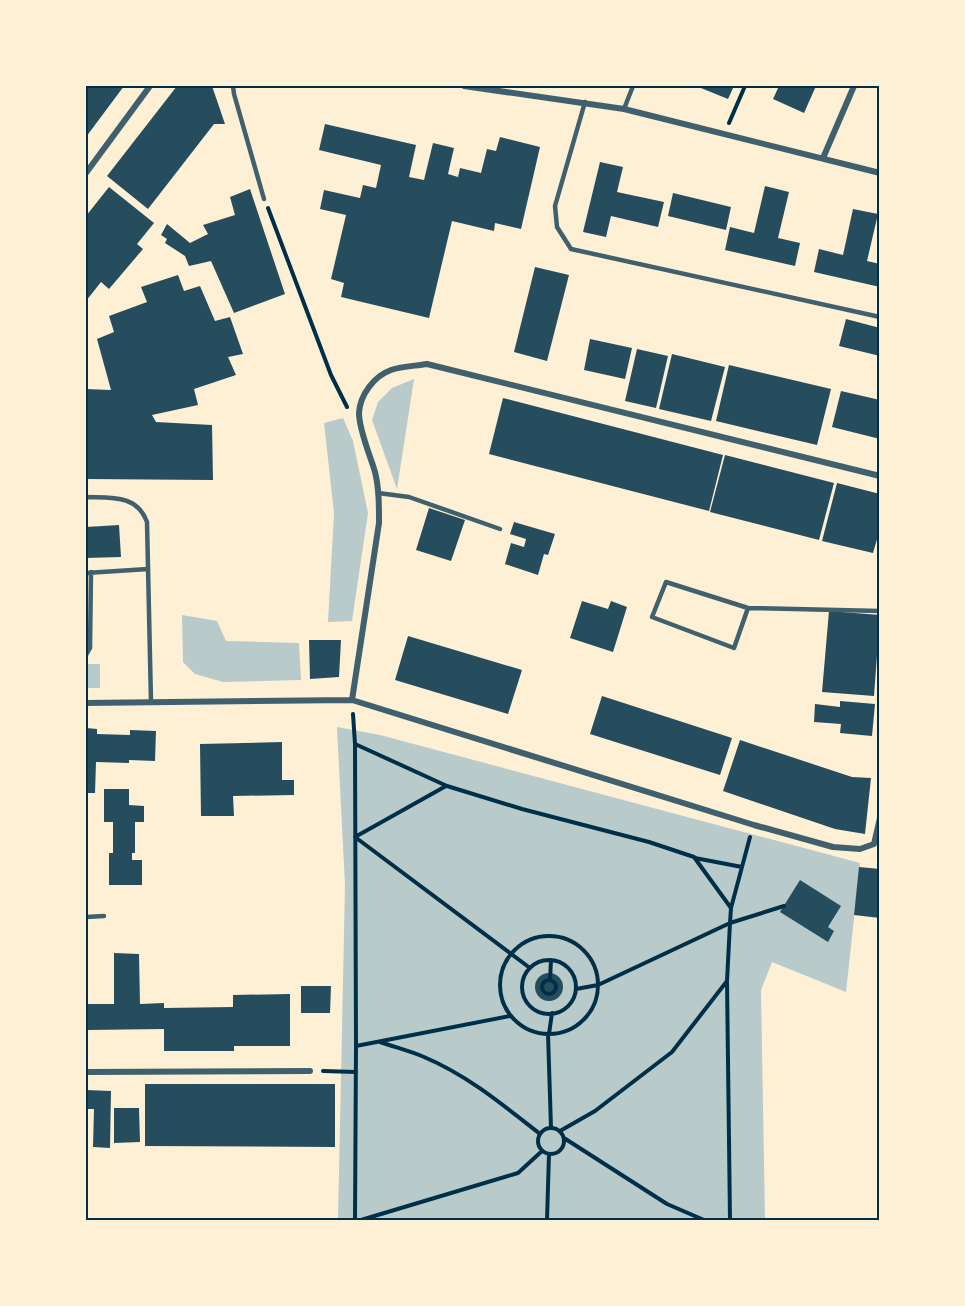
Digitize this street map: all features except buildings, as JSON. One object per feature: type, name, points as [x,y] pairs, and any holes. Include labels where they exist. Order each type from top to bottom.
[{"type":"street","points":[[86,172],[150,86]]},
{"type":"street","points":[[464,86],[624,109],[879,173]]},
{"type":"street","points":[[823,158],[854,86]]},
{"type":"street","points":[[352,700],[379,523],[375,473],[359,413],[365,393],[375,379],[391,370],[427,364],[879,476]]},
{"type":"street","points":[[86,703],[352,700],[754,825],[832,847],[860,849],[874,844],[879,818]]},
{"type":"street","points":[[86,1072],[310,1071]]},
{"type":"lane","points":[[233,86],[264,199]]},
{"type":"lane","points":[[624,109],[633,86]]},
{"type":"lane","points":[[585,102],[555,206],[557,227],[571,249],[879,317]]},
{"type":"lane","points":[[378,493],[409,497],[500,528]]},
{"type":"lane","points":[[86,498],[117,498],[134,503],[147,522],[151,702]]},
{"type":"lane","points":[[86,655],[90,648],[88,573],[148,569]]},
{"type":"lane","points":[[748,608],[734,648],[652,617],[666,582],[748,608],[879,611]]},
{"type":"lane","points":[[86,917],[104,915]]},
{"type":"path","points":[[724,134],[745,86]]},
{"type":"path","points":[[264,199],[344,406],[359,413]]},
{"type":"path","points":[[352,700],[355,744],[355,1221]]},
{"type":"path","points":[[355,744],[447,786],[522,809],[649,842],[694,857],[742,867]]},
{"type":"path","points":[[355,837],[447,786]]},
{"type":"path","points":[[730,1221],[727,981],[729,923],[730,908],[754,825]]},
{"type":"path","points":[[355,837],[511,952],[530,969]]},
{"type":"path","points":[[694,857],[730,908]]},
{"type":"path","points":[[576,989],[598,985],[729,923],[784,906]]},
{"type":"path","points":[[551,935],[566,938],[579,946],[589,956],[596,970],[598,985],[596,1000],[589,1014],[578,1025],[564,1032],[549,1034],[527,1029],[510,1016],[503,1005],[499,991],[503,964],[511,952],[522,943],[536,937],[551,935]]},
{"type":"path","points":[[549,980],[551,960]]},
{"type":"path","points":[[551,960],[559,962],[572,973],[576,989],[568,1006],[552,1013],[534,1009],[527,1003],[522,985],[530,969],[542,961],[551,960]]},
{"type":"path","points":[[560,1131],[596,1111],[672,1052],[727,981]]},
{"type":"path","points":[[551,1128],[549,1034],[552,1013]]},
{"type":"path","points":[[356,1046],[510,1016]]},
{"type":"path","points":[[380,1042],[424,1057],[455,1074],[484,1091],[540,1134]]},
{"type":"path","points":[[310,1071],[356,1072]]},
{"type":"path","points":[[564,1138],[561,1150],[549,1154],[542,1151],[538,1143],[540,1134],[547,1128],[560,1131],[564,1138],[667,1204],[704,1221]]},
{"type":"path","points":[[361,1221],[518,1173],[542,1151]]},
{"type":"path","points":[[547,1221],[549,1154]]},
{"type":"shaded area","points":[[414,379],[397,489],[372,420],[378,402],[392,388]]},
{"type":"shaded area","points":[[343,418],[353,441],[368,513],[352,621],[328,622],[334,513],[324,423]]},
{"type":"shaded area","points":[[182,615],[217,621],[226,641],[299,643],[301,680],[223,682],[195,674],[183,662]]},
{"type":"shaded area","points":[[86,664],[100,664],[100,688],[86,688]]},
{"type":"shaded area","points":[[337,727],[380,735],[860,863],[846,992],[772,962],[761,990],[765,1220],[338,1220],[345,885]]}]
